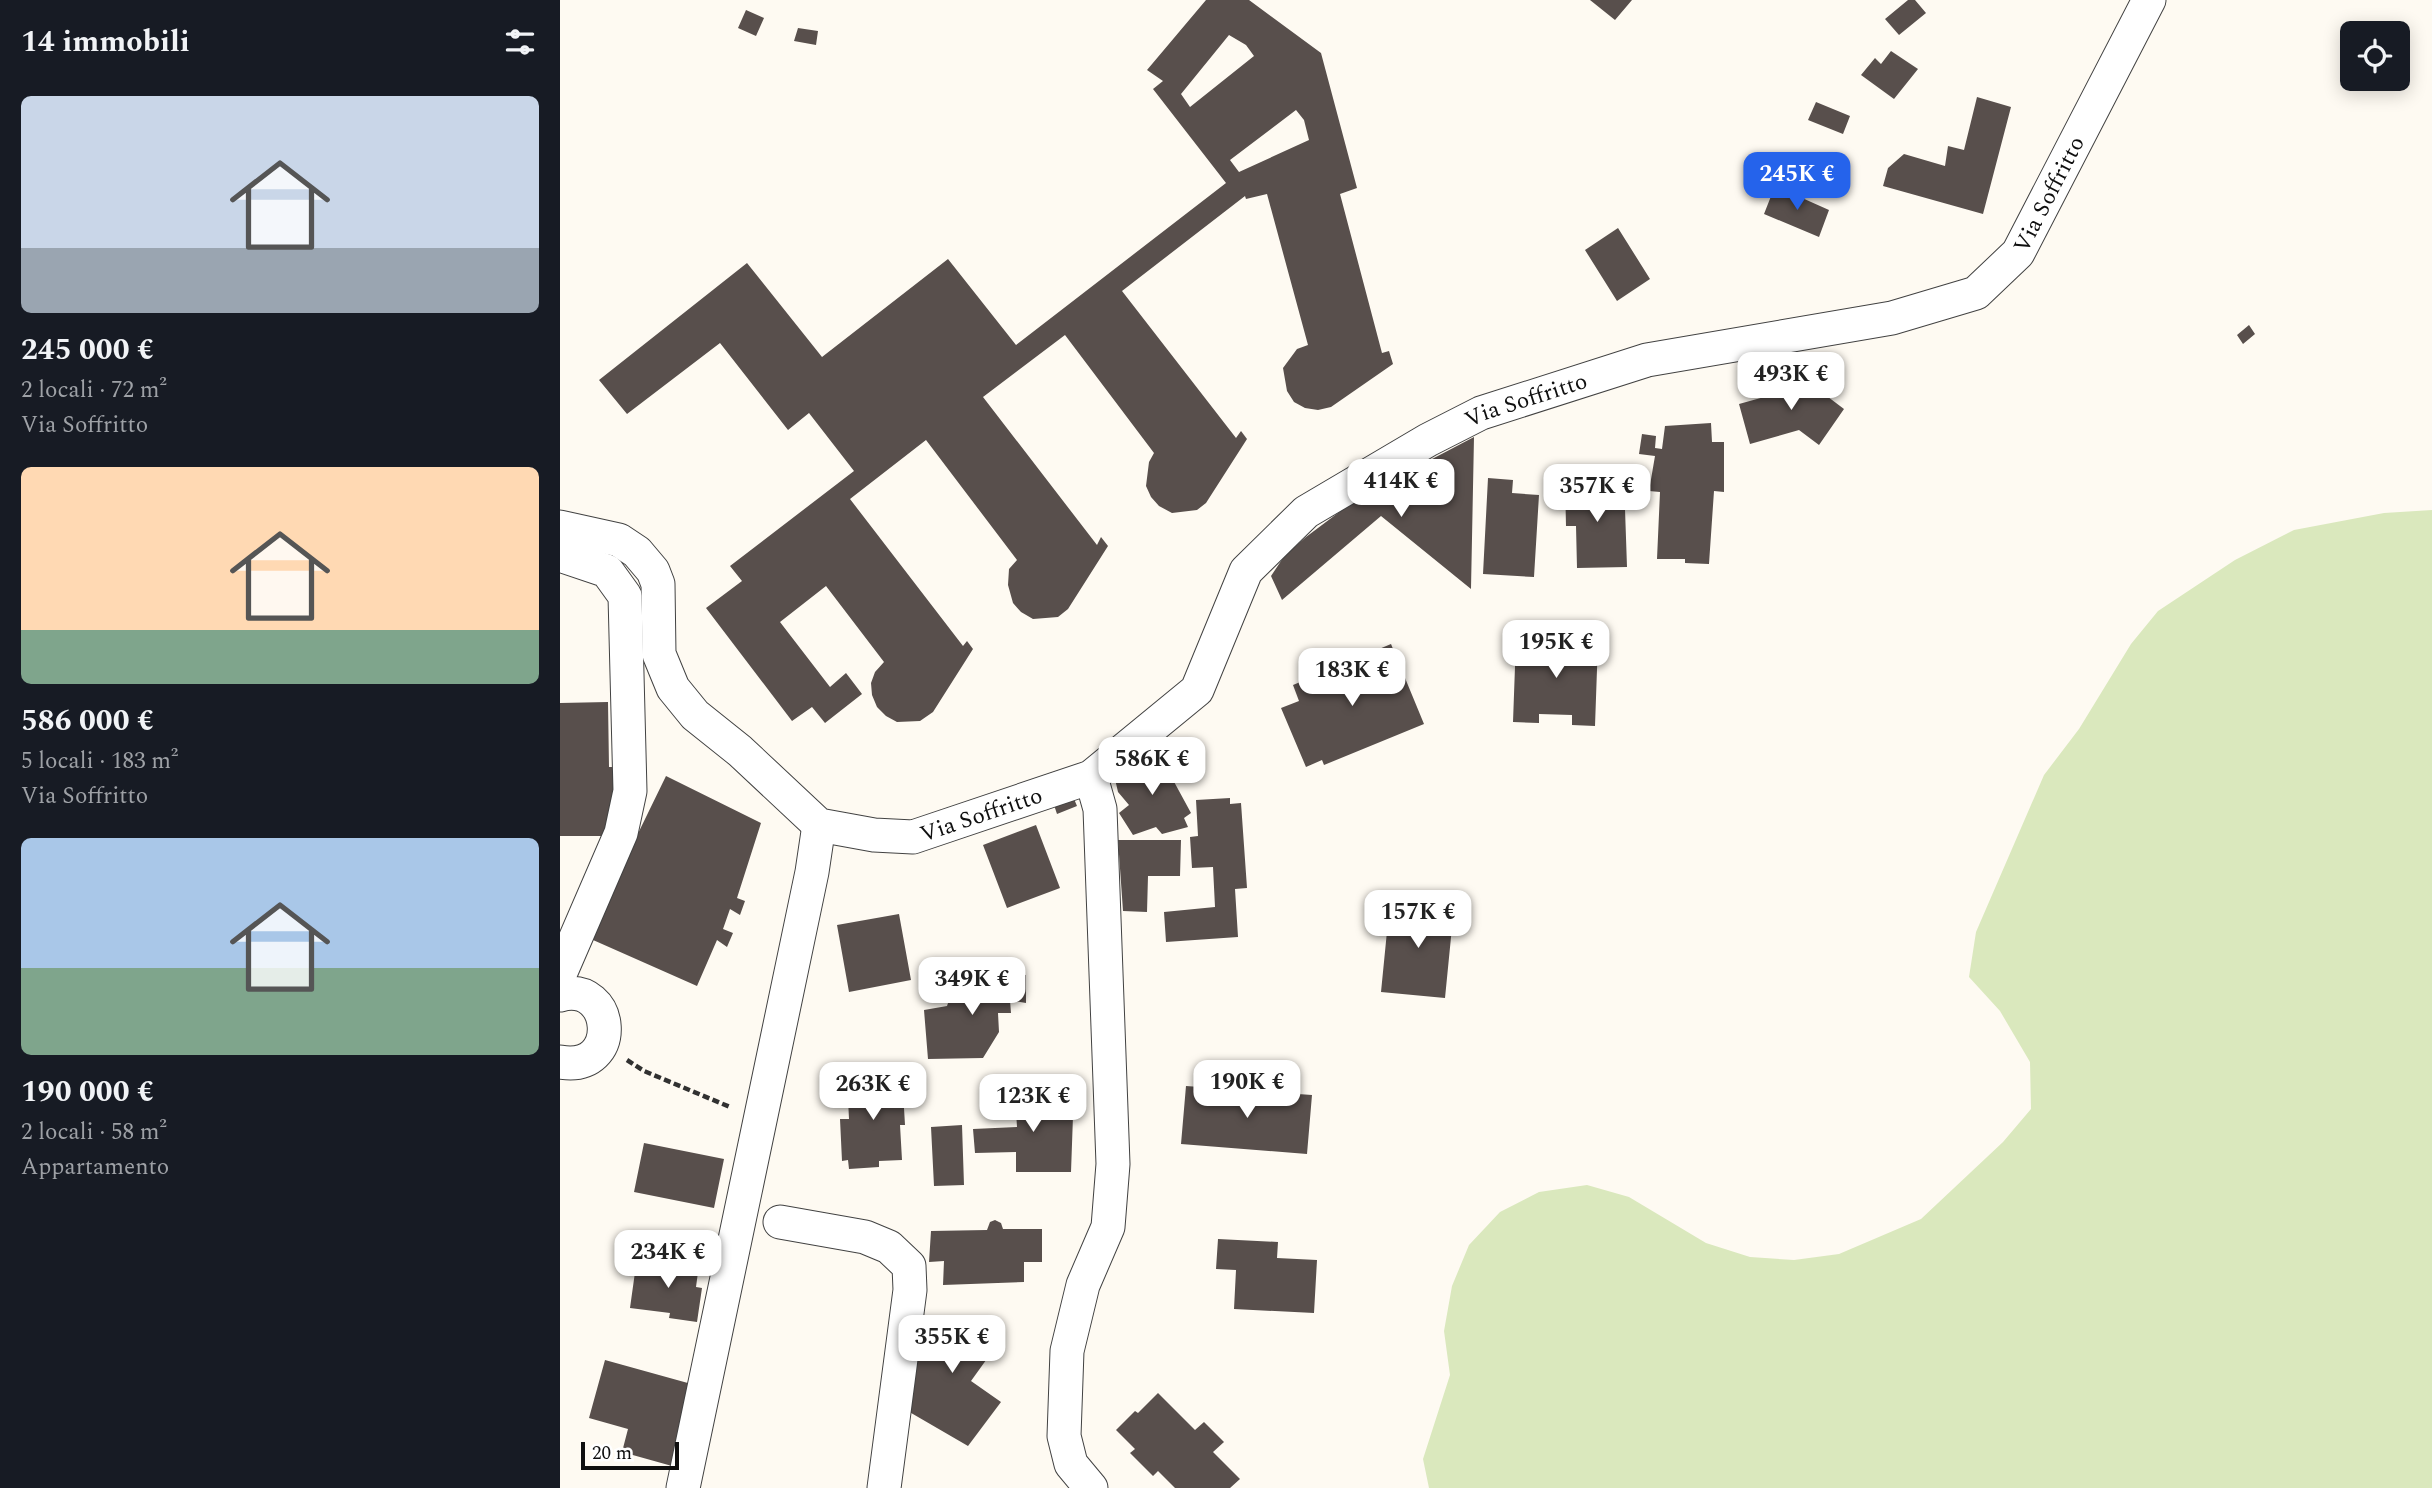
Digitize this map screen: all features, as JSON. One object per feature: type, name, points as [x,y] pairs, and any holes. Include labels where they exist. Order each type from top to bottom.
[{"type":"street","name":"Via Soffritto","points":[[819,825],[874,835],[913,837],[1091,777],[1197,691],[1246,571],[1306,512],[1428,440],[1481,413],[1647,360],[1892,318],[1976,293],[2018,253],[2149,0]]},
{"type":"street","points":[[560,527],[619,540],[637,552],[653,571],[658,584],[659,654],[674,688],[695,715],[740,751],[819,825],[812,872],[683,1488]]},
{"type":"street","points":[[560,555],[607,571],[625,597],[630,791],[621,833],[560,974]]},
{"type":"street","points":[[1091,777],[1101,809],[1113,1164],[1108,1227],[1083,1285],[1067,1351],[1064,1436],[1070,1464],[1091,1488]]},
{"type":"street","points":[[560,995],[576,994],[587,998],[603,1015],[605,1026],[602,1043],[591,1057],[569,1064],[560,1062]]},
{"type":"street","points":[[780,1222],[865,1237],[889,1247],[909,1266],[911,1290],[884,1488]]},
{"type":"path","points":[[602,1043],[644,1071],[760,1119]]},
{"type":"green space","points":[[2432,510],[2432,1488],[1429,1488],[1423,1459],[1450,1375],[1444,1331],[1452,1286],[1469,1245],[1500,1212],[1539,1192],[1587,1185],[1629,1197],[1706,1243],[1750,1257],[1794,1260],[1839,1254],[1921,1219],[2003,1142],[2031,1109],[2030,1062],[2000,1011],[1969,977],[1976,932],[2044,775],[2079,729],[2131,644],[2158,611],[2235,560],[2294,530],[2384,513]]},
{"type":"building","points":[[1206,0],[1249,0],[1321,53],[1357,188],[1340,194],[1382,353],[1389,351],[1393,364],[1331,407],[1318,410],[1305,408],[1294,402],[1287,391],[1283,368],[1297,349],[1308,345],[1267,194],[1246,199],[1245,196],[1122,291],[1236,438],[1241,431],[1247,439],[1206,503],[1197,510],[1172,513],[1159,506],[1151,497],[1146,486],[1149,462],[1154,453],[1065,335],[983,397],[1097,545],[1101,537],[1108,546],[1068,609],[1058,617],[1033,619],[1013,603],[1008,585],[1009,569],[1017,560],[926,440],[850,499],[963,646],[967,641],[973,649],[933,712],[920,721],[897,722],[877,707],[872,695],[871,683],[875,672],[884,662],[826,586],[780,622],[830,687],[846,673],[862,694],[825,723],[812,707],[792,721],[706,608],[742,581],[730,566],[854,471],[809,413],[788,430],[720,343],[627,414],[599,380],[747,263],[822,357],[948,259],[1016,345],[1226,183],[1153,89],[1163,81],[1147,70]],"holes":[[[1229,35],[1246,45],[1254,56],[1190,107],[1181,94]],[[1296,110],[1304,120],[1309,140],[1239,172],[1230,160]]]},
{"type":"building","points":[[1590,0],[1632,0],[1615,20]]},
{"type":"building","points":[[1908,0],[1915,0],[1926,13],[1899,35],[1885,19]]},
{"type":"building","points":[[746,10],[764,18],[756,36],[738,28]]},
{"type":"building","points":[[798,28],[818,31],[816,45],[794,41]]},
{"type":"building","points":[[1891,51],[1918,69],[1894,99],[1861,75],[1875,58],[1881,64]]},
{"type":"building","points":[[1977,97],[2011,107],[1983,214],[1883,186],[1888,168],[1904,154],[1945,166],[1948,146],[1964,150]]},
{"type":"building","points":[[1816,102],[1850,116],[1843,134],[1808,120]]},
{"type":"building","points":[[1775,186],[1829,210],[1819,237],[1764,214]]},
{"type":"building","points":[[1618,228],[1650,279],[1617,301],[1585,250]]},
{"type":"building","points":[[2249,325],[2255,334],[2243,344],[2237,335]]},
{"type":"building","points":[[1791,369],[1844,409],[1819,445],[1799,430],[1750,444],[1739,404],[1775,394]]},
{"type":"building","points":[[1711,423],[1712,442],[1724,442],[1724,492],[1714,491],[1709,564],[1685,563],[1685,559],[1657,559],[1660,492],[1649,491],[1655,456],[1639,454],[1642,434],[1656,436],[1655,448],[1662,449],[1665,426]]},
{"type":"building","points":[[1474,437],[1471,589],[1381,516],[1282,600],[1271,576],[1285,555],[1306,537],[1358,498]]},
{"type":"building","points":[[1488,478],[1513,480],[1512,493],[1539,495],[1534,577],[1483,574]]},
{"type":"building","points":[[1615,480],[1616,510],[1625,509],[1627,567],[1577,568],[1576,526],[1566,526],[1565,481]]},
{"type":"building","points":[[1516,639],[1598,641],[1595,726],[1572,725],[1572,715],[1539,714],[1539,723],[1513,722]]},
{"type":"building","points":[[1391,644],[1424,724],[1324,765],[1322,760],[1306,767],[1281,708],[1299,701],[1293,685]]},
{"type":"building","points":[[608,702],[609,767],[615,767],[615,836],[560,836],[560,703]]},
{"type":"building","points":[[1161,748],[1171,763],[1166,767],[1191,813],[1184,818],[1188,827],[1162,834],[1156,827],[1133,835],[1119,813],[1129,805],[1118,792],[1115,779]]},
{"type":"building","points":[[666,776],[761,823],[737,898],[745,901],[740,915],[730,909],[723,929],[733,933],[727,947],[717,940],[697,986],[584,936]]},
{"type":"building","points":[[1072,794],[1077,806],[1057,814],[1053,802]]},
{"type":"building","points":[[1230,798],[1230,804],[1241,803],[1247,888],[1235,889],[1238,937],[1166,942],[1164,912],[1215,907],[1213,867],[1192,868],[1190,837],[1198,836],[1196,800]]},
{"type":"building","points":[[1036,825],[1060,888],[1007,908],[983,845]]},
{"type":"building","points":[[1118,840],[1181,840],[1180,876],[1148,876],[1147,912],[1123,911]]},
{"type":"building","points":[[1390,901],[1454,907],[1445,998],[1381,992]]},
{"type":"building","points":[[899,914],[911,980],[849,992],[837,925]]},
{"type":"building","points":[[1004,972],[1026,975],[1026,1003],[1010,1000],[1011,1013],[998,1013],[999,1032],[983,1058],[928,1059],[924,1010],[947,1006],[952,991],[970,991],[969,975],[1005,981]]},
{"type":"building","points":[[892,1071],[893,1092],[903,1091],[905,1125],[900,1125],[902,1160],[879,1161],[879,1167],[849,1169],[848,1160],[842,1161],[840,1119],[849,1119],[847,1079],[869,1078],[868,1072]]},
{"type":"building","points":[[1186,1086],[1312,1095],[1307,1154],[1181,1144]]},
{"type":"building","points":[[1010,1092],[1064,1092],[1064,1117],[1073,1116],[1071,1172],[1016,1172],[1016,1152],[975,1153],[973,1129],[1017,1127],[1016,1111],[1008,1112]]},
{"type":"building","points":[[962,1125],[964,1185],[934,1186],[931,1127]]},
{"type":"building","points":[[644,1143],[724,1159],[714,1208],[634,1192]]},
{"type":"building","points":[[995,1220],[1001,1223],[1003,1229],[1042,1229],[1042,1262],[1024,1262],[1024,1282],[943,1285],[944,1261],[929,1262],[931,1231],[987,1230],[990,1222]]},
{"type":"building","points":[[1218,1239],[1278,1242],[1277,1258],[1317,1260],[1314,1313],[1234,1309],[1236,1270],[1216,1269]]},
{"type":"building","points":[[660,1259],[699,1265],[696,1287],[702,1288],[697,1322],[669,1318],[670,1313],[630,1308],[636,1265],[659,1268]]},
{"type":"building","points":[[920,1316],[993,1318],[994,1349],[971,1381],[1001,1402],[968,1446],[906,1410]]},
{"type":"building","points":[[605,1360],[695,1385],[672,1466],[622,1452],[628,1429],[589,1418]]},
{"type":"building","points":[[1158,1393],[1195,1430],[1204,1422],[1224,1442],[1213,1452],[1240,1479],[1230,1488],[1175,1488],[1158,1471],[1153,1476],[1130,1453],[1135,1449],[1116,1430]]}]
